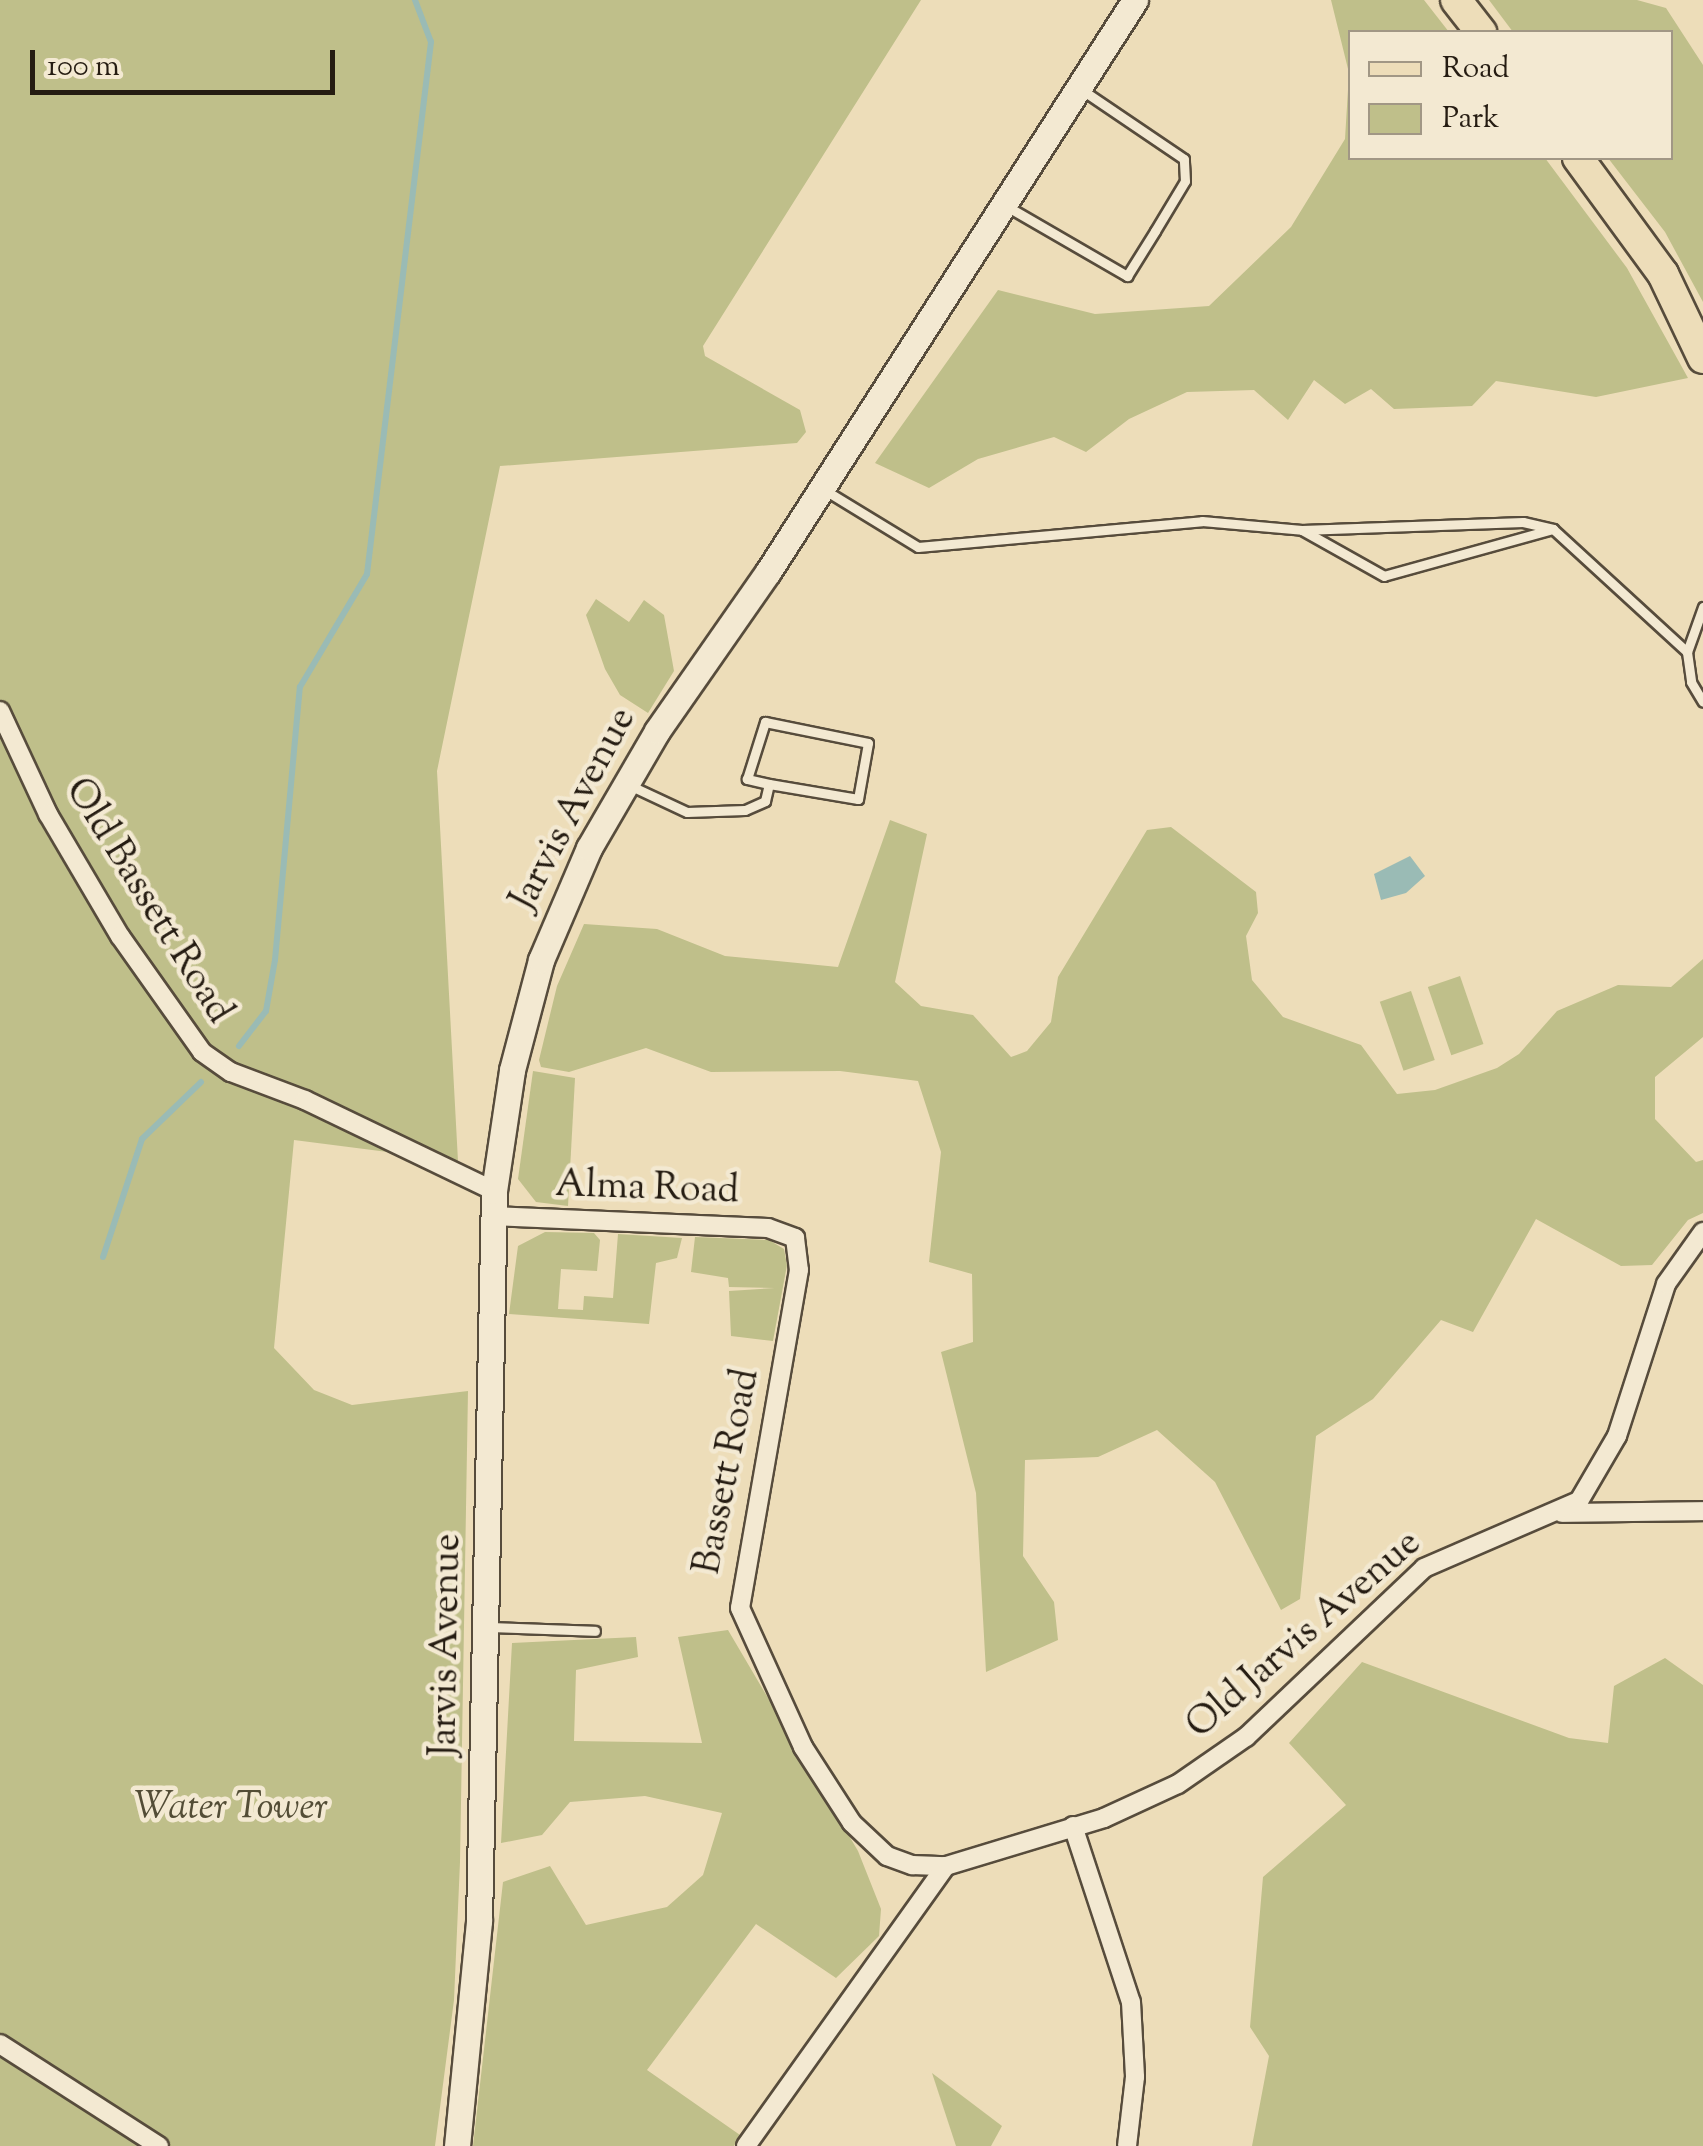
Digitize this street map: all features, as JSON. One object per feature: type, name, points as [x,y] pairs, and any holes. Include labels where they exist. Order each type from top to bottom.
[{"type":"main road","points":[[1456,0],[1479,30]]},
{"type":"main road","points":[[1579,160],[1663,274],[1703,358]]},
{"type":"street","name":"Jarvis Avenue","points":[[458,2146],[477,1983],[493,1203],[512,1070],[541,960],[574,878],[626,784],[823,488],[1135,0]]},
{"type":"street","name":"Old Bassett Road","points":[[0,710],[84,875],[202,1052],[231,1072],[305,1100],[493,1203]]},
{"type":"street","name":"Alma Road","points":[[493,1203],[768,1228],[795,1238]]},
{"type":"street","points":[[1562,1513],[1579,1501],[1606,1462],[1666,1284],[1703,1232]]},
{"type":"street","name":"Bassett Road","points":[[795,1238],[799,1270],[740,1608],[803,1748],[839,1808],[888,1856],[912,1866],[946,1866]]},
{"type":"street","name":"Old Jarvis Avenue","points":[[946,1866],[1161,1794],[1224,1755],[1424,1568],[1500,1531],[1562,1513],[1703,1511]]},
{"type":"street","points":[[1073,1826],[1130,2002],[1135,2077],[1127,2146]]},
{"type":"street","points":[[746,2146],[946,1866]]},
{"type":"street","points":[[0,2044],[158,2146]]},
{"type":"lane","points":[[1006,206],[1127,276],[1186,180],[1187,165],[1172,147],[1079,88]]},
{"type":"lane","points":[[823,488],[918,547],[1202,521],[1302,530],[1523,522],[1553,530],[1687,652]]},
{"type":"lane","points":[[1302,530],[1384,576],[1553,530]]},
{"type":"lane","points":[[1703,607],[1687,652],[1691,682],[1703,702]]},
{"type":"lane","points":[[765,722],[868,743],[858,799],[768,784],[747,779],[765,722]]},
{"type":"lane","points":[[626,784],[669,807],[716,815],[765,802],[768,784]]},
{"type":"lane","points":[[486,1626],[595,1631]]},
{"type":"green space","name":"Water Tower","points":[[0,0],[921,0],[703,346],[705,356],[800,410],[806,432],[797,443],[500,466],[437,771],[458,1161],[294,1140],[274,1348],[314,1390],[352,1405],[468,1391],[454,2000],[435,2146],[0,2146]]},
{"type":"green space","points":[[1331,0],[1424,0],[1447,30],[1348,30],[1348,69]]},
{"type":"green space","points":[[1489,0],[1637,0],[1666,8],[1703,65],[1703,302],[1665,232],[1610,160],[1673,160],[1673,30],[1512,30]]},
{"type":"green space","points":[[1348,90],[1348,160],[1546,160],[1627,268],[1688,378],[1596,397],[1496,381],[1472,406],[1394,409],[1371,389],[1345,404],[1314,380],[1288,420],[1254,390],[1187,392],[1129,419],[1086,452],[1054,437],[978,459],[929,488],[875,463],[998,290],[1095,314],[1209,306],[1291,227],[1345,139]]},
{"type":"green space","points":[[596,599],[629,622],[644,600],[664,615],[674,671],[648,713],[620,695],[605,669],[586,615]]},
{"type":"green space","points":[[890,820],[927,834],[895,982],[921,1006],[973,1015],[1011,1057],[1027,1051],[1051,1022],[1058,977],[1147,830],[1171,827],[1256,892],[1258,913],[1246,936],[1252,980],[1283,1017],[1361,1045],[1397,1094],[1435,1090],[1497,1068],[1519,1054],[1557,1011],[1618,985],[1671,987],[1703,959],[1703,1037],[1655,1077],[1655,1119],[1696,1162],[1703,1160],[1703,1213],[1688,1220],[1652,1265],[1621,1266],[1536,1219],[1473,1332],[1441,1320],[1373,1399],[1316,1436],[1300,1599],[1281,1610],[1215,1482],[1157,1430],[1098,1457],[1025,1460],[1023,1556],[1054,1602],[1058,1640],[986,1672],[976,1493],[941,1352],[973,1342],[972,1274],[929,1262],[941,1152],[918,1081],[840,1071],[711,1072],[646,1048],[569,1072],[541,1067],[539,1060],[557,986],[584,924],[657,929],[725,956],[838,967]]},
{"type":"green space","points":[[1460,976],[1483,1044],[1451,1055],[1428,987]]},
{"type":"green space","points":[[1411,991],[1435,1060],[1404,1071],[1380,1002]]},
{"type":"green space","points":[[533,1071],[575,1078],[568,1206],[536,1202],[518,1179]]},
{"type":"green space","points":[[545,1232],[594,1233],[600,1240],[597,1271],[561,1269],[558,1309],[583,1310],[584,1296],[613,1298],[618,1234],[682,1238],[677,1258],[656,1263],[649,1324],[509,1314],[518,1246]]},
{"type":"green space","points":[[695,1237],[769,1240],[784,1249],[787,1265],[773,1341],[731,1336],[729,1291],[775,1288],[729,1287],[728,1278],[691,1272]]},
{"type":"green space","points":[[728,1630],[858,1851],[881,1909],[879,1936],[836,1978],[756,1924],[647,2070],[740,2135],[734,2146],[473,2146],[503,1882],[550,1866],[586,1925],[667,1907],[703,1875],[722,1813],[645,1796],[570,1802],[542,1835],[501,1843],[512,1643],[636,1637],[638,1657],[576,1670],[574,1741],[702,1743],[678,1637]]},
{"type":"green space","points":[[1665,1658],[1703,1685],[1703,2146],[1252,2146],[1269,2056],[1250,2027],[1263,1877],[1346,1805],[1289,1743],[1362,1662],[1569,1738],[1608,1743],[1614,1686]]},
{"type":"green space","points":[[932,2073],[1002,2126],[991,2146],[956,2146]]},
{"type":"water","points":[[1410,856],[1425,876],[1406,893],[1381,900],[1374,874]]},
{"type":"waterway","points":[[239,1046],[266,1011],[275,960],[300,687],[367,574],[431,42],[415,0]]},
{"type":"waterway","points":[[103,1257],[142,1139],[201,1082]]}]
